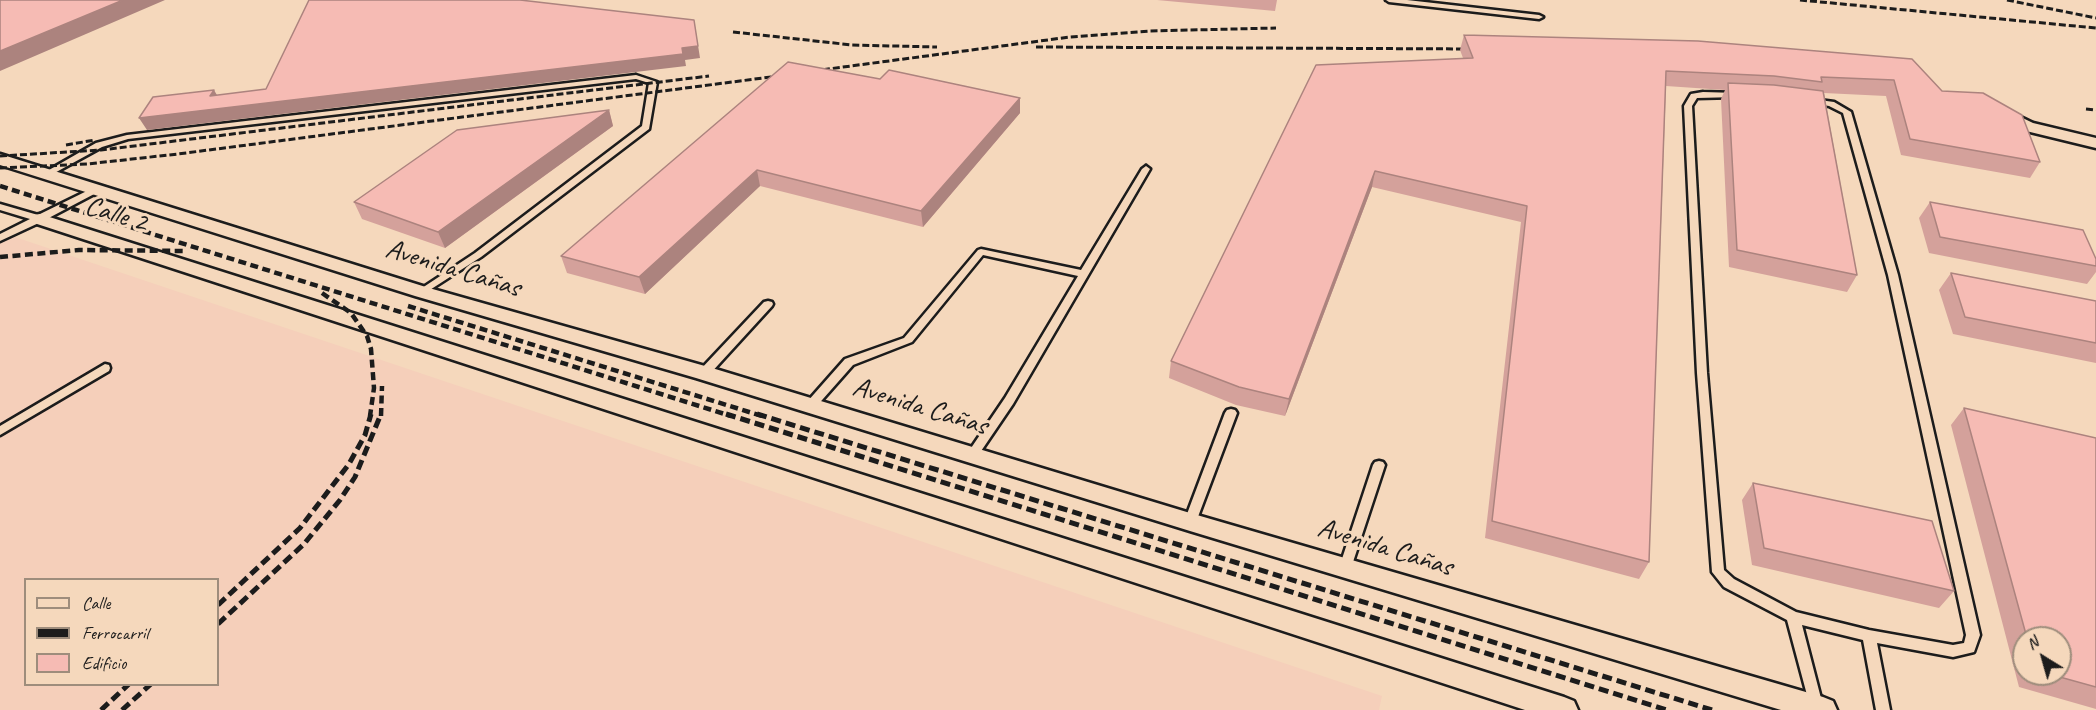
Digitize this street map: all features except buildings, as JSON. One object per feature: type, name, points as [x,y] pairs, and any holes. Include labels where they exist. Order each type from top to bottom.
[{"type":"street","points":[[1988,106],[2028,127],[2096,143]]},
{"type":"street","name":"Avenida Cañas","points":[[0,159],[422,292],[704,373],[1190,522],[1820,709]]},
{"type":"street","name":"Calle 2","points":[[40,219],[1564,710]]},
{"type":"lane","points":[[1389,0],[1539,17]]},
{"type":"lane","points":[[46,174],[99,145],[127,137],[636,77],[653,82],[646,127],[478,255],[422,292]]},
{"type":"lane","points":[[1745,95],[1703,94],[1694,96],[1688,106],[1702,373],[1718,572],[1729,583],[1793,617],[1869,636],[1953,651],[1969,648],[1973,635],[1893,275],[1847,112],[1824,103],[1801,100]]},
{"type":"lane","points":[[973,454],[1009,401],[1146,169]]},
{"type":"lane","points":[[0,238],[95,190]]},
{"type":"lane","name":"Calle 2","points":[[0,207],[40,219]]},
{"type":"lane","points":[[811,405],[849,362],[908,340],[981,252],[1084,274]]},
{"type":"lane","points":[[704,373],[768,304]]},
{"type":"lane","points":[[0,431],[105,368]]},
{"type":"lane","points":[[1190,522],[1231,413]]},
{"type":"lane","points":[[1345,568],[1379,465]]},
{"type":"lane","points":[[1793,617],[1820,709]]},
{"type":"lane","points":[[1869,636],[1883,710]]},
{"type":"shaded area","points":[[0,232],[1382,696],[1379,710],[0,710]]},
{"type":"railway","points":[[1800,0],[2096,28]]},
{"type":"railway","points":[[2007,0],[2096,18]]},
{"type":"railway","points":[[813,71],[1070,37],[1150,31],[1276,28]]},
{"type":"railway","points":[[733,32],[852,45],[937,47]]},
{"type":"railway","points":[[1036,47],[1477,49]]},
{"type":"railway","points":[[0,168],[87,164],[178,154],[786,75]]},
{"type":"railway","points":[[0,156],[101,150],[709,76]]},
{"type":"railway","points":[[2086,109],[2096,110]]},
{"type":"railway","points":[[66,145],[95,140]]},
{"type":"railway","points":[[0,186],[731,416]]},
{"type":"railway","points":[[0,257],[79,250],[187,251]]},
{"type":"railway","points":[[322,293],[351,313],[367,336],[371,349],[374,388],[370,416]]},
{"type":"railway","points":[[408,306],[762,416]]},
{"type":"railway","points":[[381,416],[382,386]]},
{"type":"railway","points":[[219,604],[300,528],[349,464],[365,435],[371,414]]},
{"type":"railway","points":[[219,623],[304,544],[340,500],[355,477],[381,414]]},
{"type":"railway","points":[[726,414],[1667,710]]},
{"type":"railway","points":[[757,414],[1712,710]]},
{"type":"railway","points":[[101,710],[127,686]]},
{"type":"railway","points":[[122,710],[149,686]]}]
